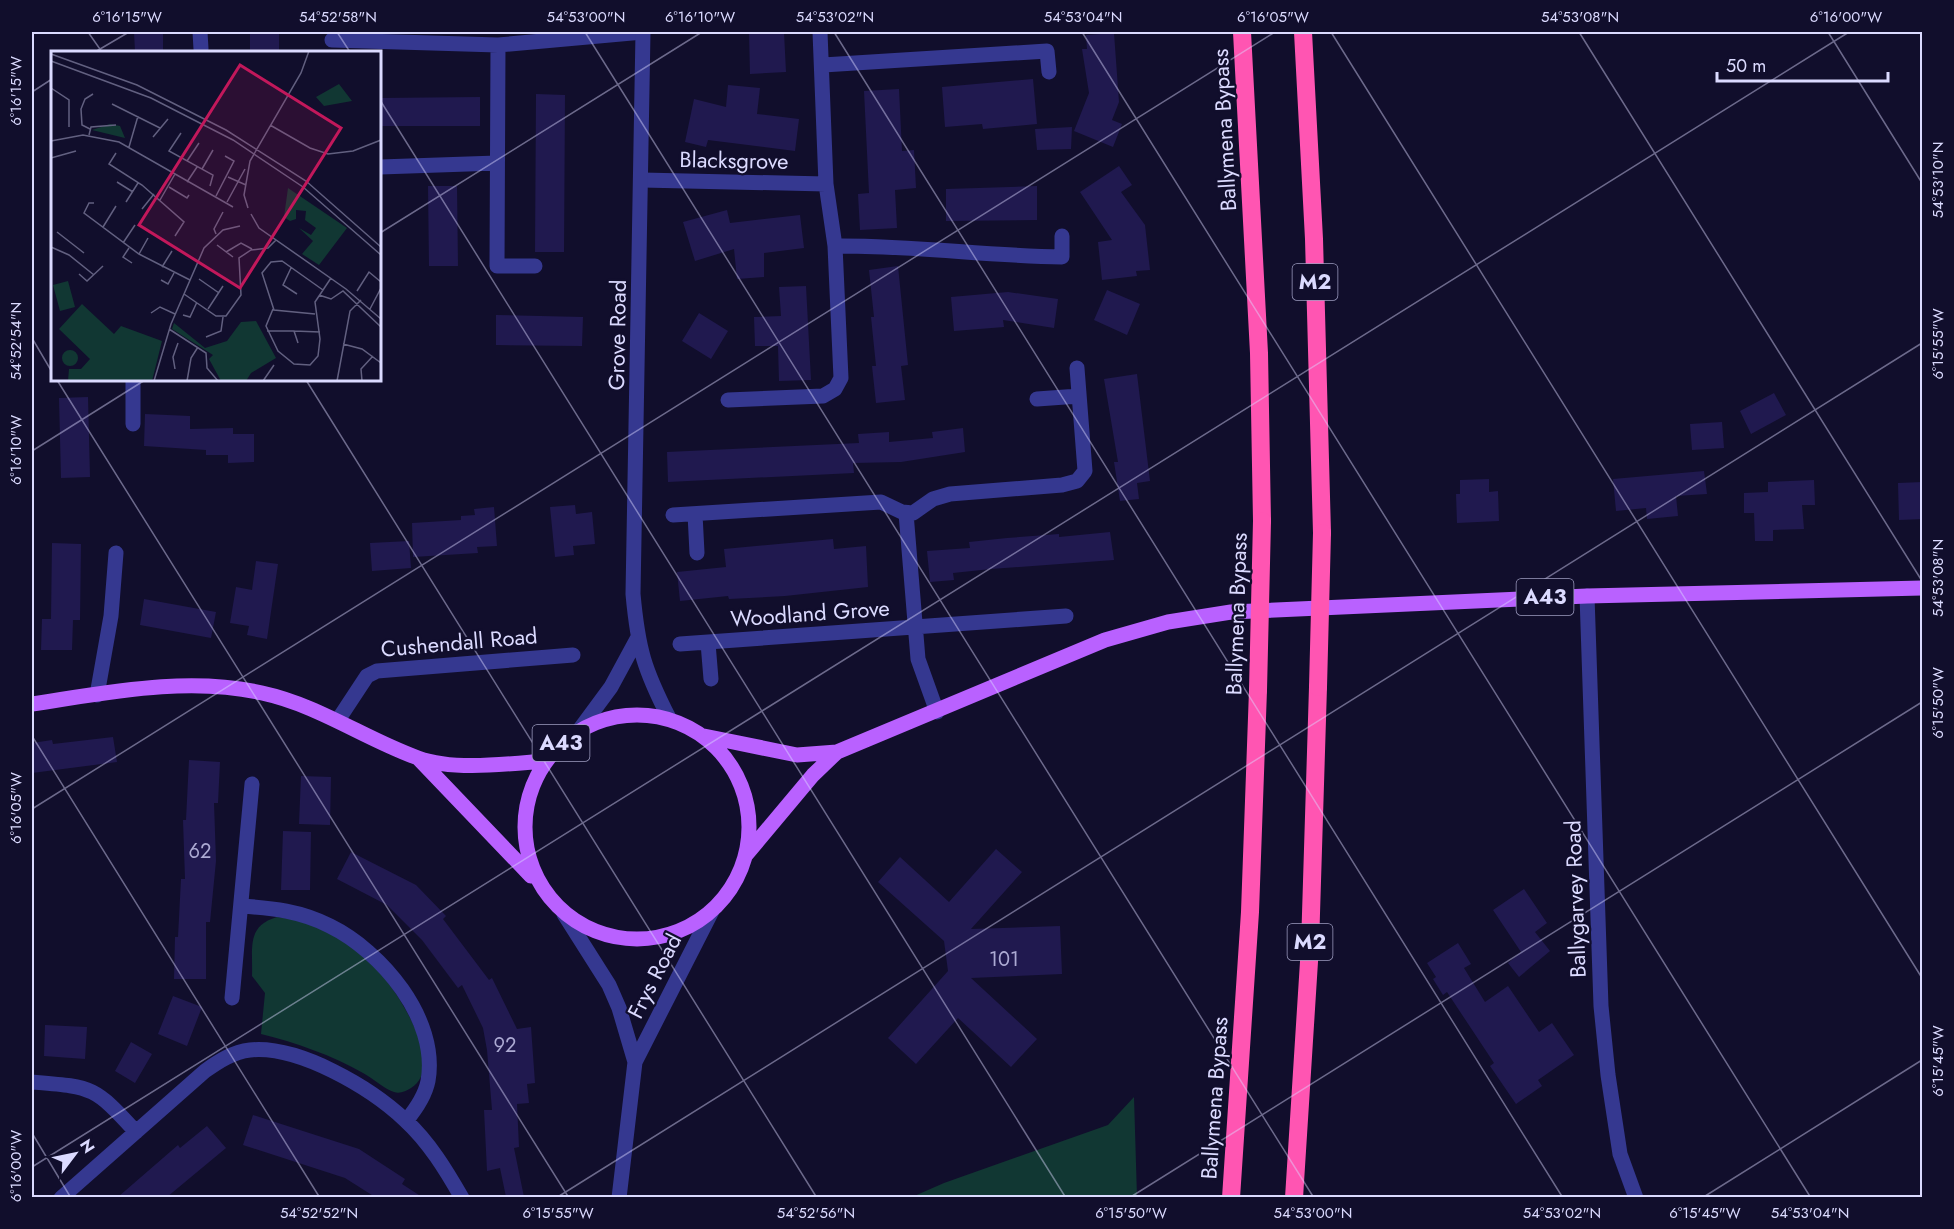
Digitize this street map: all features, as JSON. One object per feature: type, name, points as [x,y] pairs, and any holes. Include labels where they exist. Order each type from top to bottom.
[{"type":"highway","name":"Ballymena Bypass","points":[[1231,1197],[1250,912],[1262,521],[1259,353],[1242,32]]},
{"type":"highway","name":"M2","points":[[1294,1197],[1310,946],[1322,533],[1314,240],[1303,32]]},
{"type":"main road","name":"A43","points":[[543,890],[528,859],[524,826],[529,792],[544,761],[560,743],[580,729],[608,717],[639,714],[669,718],[704,736],[797,755],[837,752],[1105,640],[1168,622],[1255,610],[1587,596],[1923,588]]},
{"type":"main road","name":"A43","points":[[32,704],[97,694],[201,686],[263,693],[338,720],[419,759],[477,766],[544,761]]},
{"type":"main road","name":"A43","points":[[419,759],[564,914],[602,934],[622,939],[655,939],[686,929],[712,911],[734,885],[746,855],[750,821],[743,789],[728,759],[704,736]]},
{"type":"main road","name":"A43","points":[[746,855],[813,775],[837,752]]},
{"type":"street","points":[[200,32],[201,49]]},
{"type":"street","points":[[331,41],[498,45],[643,32]]},
{"type":"street","name":"Grove Road","points":[[643,32],[633,594],[637,639],[645,669],[669,718]]},
{"type":"street","points":[[728,400],[823,396],[838,385],[842,373],[835,246],[826,184],[820,32]]},
{"type":"street","points":[[498,45],[497,266],[535,266]]},
{"type":"street","points":[[823,65],[868,64],[1047,51],[1048,72]]},
{"type":"street","points":[[381,167],[497,163]]},
{"type":"street","name":"Blacksgrove","points":[[642,180],[826,184]]},
{"type":"street","points":[[835,246],[892,245],[1007,256],[1062,257],[1062,236]]},
{"type":"street","points":[[673,515],[880,502],[906,513],[917,511],[933,499],[950,494],[1062,485],[1077,481],[1084,471],[1077,368]]},
{"type":"street","points":[[133,424],[134,381]]},
{"type":"street","points":[[1038,399],[1079,396]]},
{"type":"street","name":"Woodland Grove","points":[[906,513],[918,659],[937,712]]},
{"type":"street","points":[[695,514],[697,553]]},
{"type":"street","points":[[97,694],[113,601],[116,553]]},
{"type":"street","name":"Ballygarvey Road","points":[[1587,596],[1601,1006],[1608,1075],[1620,1154],[1636,1197]]},
{"type":"street","name":"Woodland Grove","points":[[680,644],[1066,616]]},
{"type":"street","points":[[580,729],[610,687],[637,639]]},
{"type":"street","name":"Woodland Grove","points":[[708,643],[711,679]]},
{"type":"street","name":"Cushendall Road","points":[[338,720],[367,676],[377,670],[573,655]]},
{"type":"street","points":[[232,998],[252,784]]},
{"type":"street","points":[[240,906],[288,910],[328,925],[367,952],[398,986],[421,1024],[429,1060],[428,1083],[424,1094],[406,1120]]},
{"type":"street","name":"Frys Road","points":[[619,1197],[635,1062],[712,911]]},
{"type":"street","name":"Frys Road","points":[[564,914],[609,985],[619,1008],[635,1062]]},
{"type":"street","points":[[61,1197],[211,1066],[236,1053],[255,1050],[285,1054],[332,1072],[368,1090],[406,1120],[429,1147],[462,1197]]},
{"type":"street","points":[[32,1082],[87,1088],[103,1097],[136,1132]]},
{"type":"green space","points":[[277,917],[313,925],[336,936],[358,950],[389,983],[412,1021],[424,1060],[421,1076],[411,1088],[394,1092],[363,1073],[326,1055],[261,1034],[265,993],[252,976],[253,939],[260,926]]},
{"type":"green space","points":[[1134,1097],[1137,1197],[912,1197],[944,1183],[1108,1125]]},
{"type":"building","points":[[134,32],[163,32],[163,51],[135,51]]},
{"type":"building","points":[[250,32],[279,32],[279,51],[250,51]]},
{"type":"building","points":[[749,32],[784,32],[786,72],[750,74]]},
{"type":"building","points":[[1114,33],[1119,102],[1112,120],[1122,124],[1113,147],[1074,131],[1089,93],[1082,49],[1087,49],[1086,35]]},
{"type":"building","points":[[1033,79],[1037,124],[983,129],[982,124],[945,127],[942,87]]},
{"type":"building","points":[[728,85],[760,88],[757,114],[799,119],[795,151],[708,140],[706,147],[685,142],[694,99],[726,107]]},
{"type":"building","points":[[899,89],[902,151],[914,150],[916,188],[895,190],[897,228],[860,230],[858,194],[869,193],[864,91]]},
{"type":"building","points":[[536,94],[565,95],[564,252],[535,252]]},
{"type":"building","points":[[480,97],[480,126],[381,126],[381,98]]},
{"type":"building","points":[[1072,127],[1071,149],[1037,150],[1035,129]]},
{"type":"building","points":[[1119,166],[1132,185],[1121,192],[1145,225],[1150,270],[1136,271],[1137,276],[1102,280],[1098,242],[1112,240],[1080,192]]},
{"type":"building","points":[[428,186],[457,186],[458,266],[429,266]]},
{"type":"building","points":[[1037,186],[1037,220],[946,221],[946,189]]},
{"type":"building","points":[[727,210],[730,223],[800,215],[804,248],[764,253],[764,277],[737,279],[734,249],[695,261],[683,222]]},
{"type":"building","points":[[898,266],[908,365],[901,366],[905,400],[876,403],[872,366],[876,366],[871,317],[874,317],[869,270]]},
{"type":"building","points":[[806,286],[811,380],[779,381],[778,346],[755,346],[754,317],[781,316],[779,287]]},
{"type":"building","points":[[1107,290],[1140,304],[1127,335],[1094,320]]},
{"type":"building","points":[[1008,292],[1058,299],[1054,328],[1003,320],[1004,327],[954,331],[951,297]]},
{"type":"building","points":[[699,313],[728,331],[711,359],[682,341]]},
{"type":"building","points":[[496,315],[583,317],[582,346],[496,345]]},
{"type":"building","points":[[1137,374],[1150,481],[1137,483],[1139,499],[1120,501],[1114,462],[1118,462],[1104,379]]},
{"type":"building","points":[[1774,393],[1786,415],[1751,434],[1740,411]]},
{"type":"building","points":[[88,397],[90,477],[61,478],[59,398]]},
{"type":"building","points":[[145,414],[190,416],[190,429],[233,428],[233,434],[254,434],[254,462],[228,463],[228,455],[206,455],[206,450],[144,446]]},
{"type":"building","points":[[1722,422],[1724,448],[1692,450],[1690,424]]},
{"type":"building","points":[[963,428],[965,452],[901,462],[853,463],[854,473],[668,482],[667,452],[859,443],[858,434],[889,432],[889,442],[933,438],[932,432]]},
{"type":"building","points":[[1704,471],[1707,494],[1676,496],[1678,516],[1647,519],[1646,508],[1616,511],[1613,479]]},
{"type":"building","points":[[1489,479],[1489,492],[1498,491],[1499,521],[1457,523],[1456,494],[1460,494],[1460,480]]},
{"type":"building","points":[[1814,480],[1815,505],[1802,505],[1804,529],[1773,530],[1773,541],[1755,541],[1754,513],[1744,513],[1744,493],[1768,492],[1768,482]]},
{"type":"building","points":[[1923,482],[1923,519],[1899,520],[1898,483]]},
{"type":"building","points":[[575,505],[576,514],[592,512],[595,544],[573,546],[574,555],[555,557],[550,507]]},
{"type":"building","points":[[494,507],[497,546],[477,547],[478,553],[413,557],[412,523],[461,520],[461,516],[475,515],[474,509]]},
{"type":"building","points":[[1110,532],[1114,560],[953,573],[954,580],[930,582],[927,551],[970,548],[969,542],[1007,538],[1059,534],[1059,537]]},
{"type":"building","points":[[833,539],[834,549],[866,546],[868,587],[785,596],[729,599],[728,596],[680,601],[677,572],[726,567],[724,549]]},
{"type":"building","points":[[409,541],[411,568],[372,571],[370,543]]},
{"type":"building","points":[[52,543],[81,544],[80,620],[73,620],[72,650],[41,650],[42,619],[51,619]]},
{"type":"building","points":[[256,561],[278,564],[267,639],[247,635],[249,626],[230,623],[236,587],[252,590]]},
{"type":"building","points":[[144,599],[216,612],[211,638],[140,625]]},
{"type":"building","points":[[113,737],[117,762],[32,773],[32,743],[52,740],[53,744]]},
{"type":"building","points":[[189,760],[220,762],[218,803],[214,803],[216,861],[210,922],[206,922],[206,979],[174,979],[175,937],[178,937],[181,879],[185,879],[183,820],[186,820]]},
{"type":"building","points":[[301,776],[331,777],[330,825],[299,824]]},
{"type":"building","points":[[283,831],[311,832],[310,890],[281,890]]},
{"type":"building","points":[[996,849],[1022,872],[971,929],[1060,926],[1062,974],[971,978],[1037,1039],[1011,1067],[958,1018],[916,1064],[888,1038],[948,971],[944,941],[878,882],[900,857],[949,902]]},
{"type":"building","points":[[351,852],[416,885],[446,916],[443,919],[489,980],[492,978],[517,1029],[531,1027],[535,1083],[527,1084],[529,1103],[517,1104],[519,1147],[514,1148],[524,1197],[506,1197],[500,1168],[487,1171],[484,1110],[492,1110],[487,1050],[483,1028],[462,985],[458,988],[422,940],[387,905],[337,879]]},
{"type":"building","points":[[1524,889],[1547,923],[1535,932],[1550,951],[1519,977],[1508,963],[1521,952],[1493,910]]},
{"type":"building","points":[[1458,943],[1471,964],[1464,968],[1485,1002],[1508,986],[1539,1032],[1552,1023],[1574,1055],[1538,1080],[1542,1086],[1516,1104],[1490,1066],[1494,1063],[1447,992],[1443,995],[1427,963]]},
{"type":"building","points":[[173,996],[202,1007],[187,1046],[158,1034]]},
{"type":"building","points":[[45,1025],[87,1027],[85,1059],[44,1056]]},
{"type":"building","points":[[131,1042],[152,1054],[135,1083],[115,1071]]},
{"type":"building","points":[[253,1115],[359,1149],[405,1179],[402,1184],[422,1197],[375,1197],[345,1178],[243,1145]]},
{"type":"building","points":[[207,1126],[226,1148],[167,1197],[118,1197],[178,1145],[180,1148]]}]
